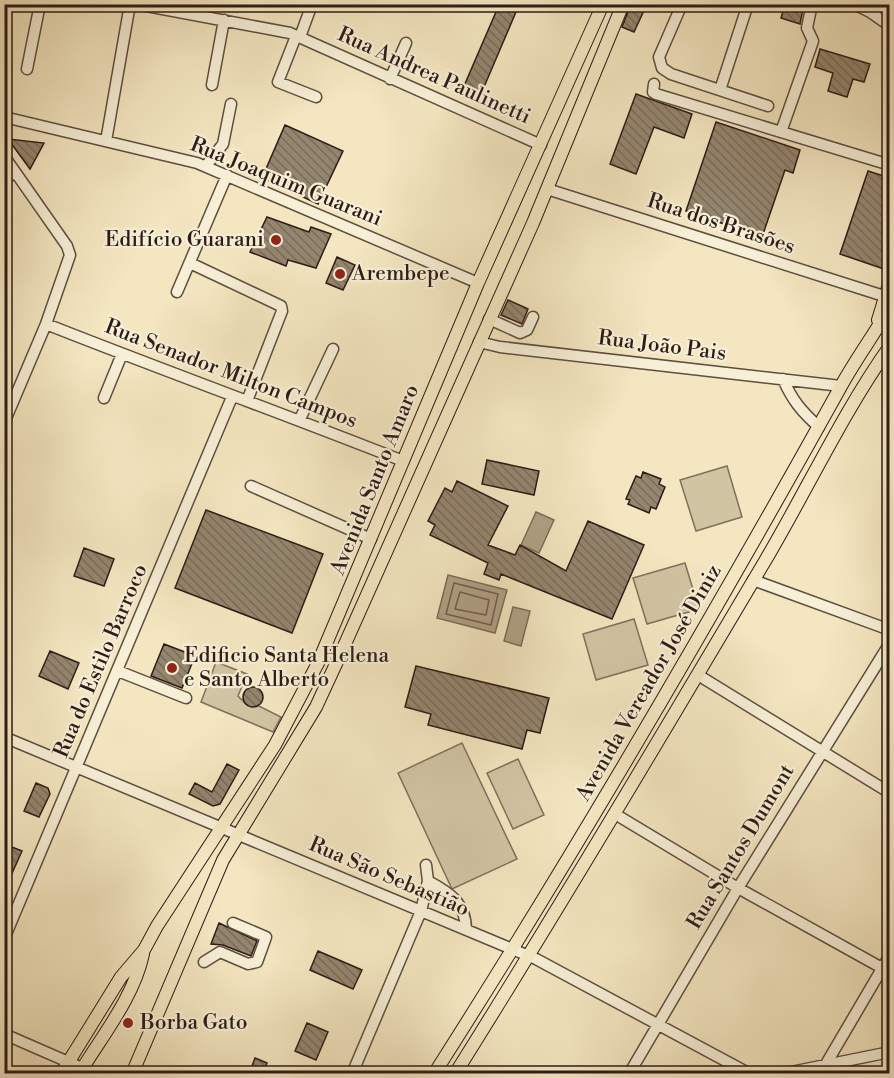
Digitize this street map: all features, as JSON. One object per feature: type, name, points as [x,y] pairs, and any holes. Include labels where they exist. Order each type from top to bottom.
[{"type":"main road","name":"Avenida Santo Amaro","points":[[61,1074],[121,977],[144,950],[274,745],[318,663],[478,283],[603,4]]},
{"type":"main road","name":"Avenida Santo Amaro","points":[[132,1074],[204,902],[237,834],[316,707],[547,189],[623,4]]},
{"type":"main road","name":"Avenida Vereador José Diniz","points":[[434,1074],[513,950],[681,670],[841,386],[874,336],[887,301],[890,281]]},
{"type":"main road","name":"Avenida Vereador José Diniz","points":[[455,1074],[615,814],[792,515],[859,391],[890,346]]},
{"type":"main road","name":"Avenida Santo Amaro","points":[[81,1070],[134,982],[144,950]]},
{"type":"street","points":[[27,69],[40,4]]},
{"type":"street","points":[[106,141],[130,4]]},
{"type":"street","name":"Rua Andrea Paulinetti","points":[[136,4],[272,28],[298,36],[541,145]]},
{"type":"street","points":[[312,4],[278,82],[316,97]]},
{"type":"street","points":[[682,4],[659,57],[664,70],[768,106]]},
{"type":"street","points":[[720,90],[748,4]]},
{"type":"street","points":[[781,132],[813,41],[807,27],[812,4]]},
{"type":"street","points":[[854,4],[879,17],[890,26]]},
{"type":"street","points":[[212,85],[224,20]]},
{"type":"street","points":[[390,79],[406,43]]},
{"type":"street","points":[[654,84],[653,92],[657,94],[890,165]]},
{"type":"street","points":[[206,166],[223,144],[231,104]]},
{"type":"street","name":"Rua Joaquim Guarani","points":[[4,117],[206,166],[478,283]]},
{"type":"street","points":[[4,156],[67,246],[70,255],[46,324],[5,420]]},
{"type":"street","points":[[4,180],[15,172]]},
{"type":"street","points":[[177,292],[227,175]]},
{"type":"street","name":"Rua dos Brasões","points":[[547,189],[887,301]]},
{"type":"street","points":[[190,263],[281,306],[247,401]]},
{"type":"street","points":[[489,319],[520,333],[527,330],[533,317]]},
{"type":"street","name":"Rua Senador Milton Campos","points":[[46,324],[232,397],[300,419],[403,461]]},
{"type":"street","name":"Rua João Pais","points":[[479,342],[500,347],[841,386]]},
{"type":"street","points":[[300,419],[333,349]]},
{"type":"street","points":[[104,398],[122,354]]},
{"type":"street","points":[[783,379],[800,411],[819,427]]},
{"type":"street","name":"Rua do Estilo Barroco","points":[[5,935],[78,767],[232,397]]},
{"type":"street","points":[[251,486],[371,540]]},
{"type":"street","points":[[753,580],[890,630]]},
{"type":"street","name":"Rua Santos Dumont","points":[[629,1074],[738,888],[890,643]]},
{"type":"street","points":[[118,671],[186,698]]},
{"type":"street","points":[[698,675],[890,793]]},
{"type":"street","name":"Rua São Sebastião","points":[[4,737],[529,956],[659,1023],[750,1074]]},
{"type":"street","points":[[615,814],[738,888],[882,968]]},
{"type":"street","points":[[352,1074],[421,911],[428,881],[426,865]]},
{"type":"street","points":[[428,881],[456,899],[464,909],[466,930]]},
{"type":"street","points":[[204,962],[220,952],[248,964],[257,962],[266,937],[233,923]]},
{"type":"street","points":[[826,1064],[890,955]]},
{"type":"street","points":[[4,1034],[69,1061],[81,1070],[96,1074]]},
{"type":"street","points":[[781,1074],[890,1052]]},
{"type":"shaded area","points":[[727,466],[742,517],[696,531],[680,480]]},
{"type":"shaded area","points":[[685,563],[699,609],[647,624],[633,578]]},
{"type":"shaded area","points":[[634,619],[648,665],[596,680],[583,634]]},
{"type":"shaded area","points":[[216,662],[247,674],[238,696],[247,705],[259,706],[281,717],[273,732],[201,702]]},
{"type":"shaded area","points":[[462,743],[517,859],[452,889],[398,773]]},
{"type":"shaded area","points":[[518,759],[544,815],[513,829],[487,773]]},
{"type":"water","points":[[536,512],[554,520],[539,553],[521,545]]},
{"type":"water","points":[[448,575],[507,590],[495,633],[437,618]]},
{"type":"water","points":[[513,607],[530,611],[521,646],[504,641]]},
{"type":"building","points":[[631,4],[647,4],[634,32],[622,27]]},
{"type":"building","points":[[785,4],[804,4],[800,24],[781,18]]},
{"type":"building","points":[[499,5],[516,12],[478,101],[461,93]]},
{"type":"building","points":[[820,49],[870,64],[864,82],[853,79],[847,97],[828,91],[833,73],[815,67]]},
{"type":"building","points":[[636,94],[692,114],[684,138],[654,127],[636,174],[610,164]]},
{"type":"building","points":[[716,122],[800,150],[793,173],[785,170],[762,237],[686,211]]},
{"type":"building","points":[[285,125],[343,151],[318,204],[262,178]]},
{"type":"building","points":[[8,139],[44,143],[30,169]]},
{"type":"building","points":[[868,171],[890,178],[890,251],[884,269],[840,254]]},
{"type":"building","points":[[267,217],[309,232],[311,227],[331,234],[316,268],[288,260],[286,266],[250,252]]},
{"type":"building","name":"Arembepe","points":[[337,257],[355,265],[343,290],[326,283]]},
{"type":"building","points":[[508,300],[528,309],[522,324],[501,315]]},
{"type":"building","points":[[487,460],[539,471],[534,495],[482,484]]},
{"type":"building","points":[[643,472],[661,479],[659,484],[665,487],[656,509],[651,507],[649,513],[628,504],[630,500],[626,499],[636,476],[641,478]]},
{"type":"building","points":[[457,481],[508,506],[488,545],[515,555],[520,545],[566,571],[588,521],[644,545],[612,619],[501,574],[499,580],[484,574],[488,563],[430,535],[435,525],[428,521],[445,488],[452,492]]},
{"type":"building","points":[[206,510],[323,554],[292,633],[175,588]]},
{"type":"building","points":[[84,548],[114,559],[104,586],[74,576]]},
{"type":"building","name":"Edificio Santa Helena e Santo Alberto","points":[[164,644],[195,656],[182,688],[151,676]]},
{"type":"building","points":[[50,651],[79,663],[68,689],[39,676]]},
{"type":"building","points":[[416,666],[549,698],[540,733],[527,730],[522,749],[428,725],[431,714],[405,707]]},
{"type":"building","points":[[249,687],[257,687],[263,693],[263,701],[257,707],[249,707],[243,701],[243,693]]},
{"type":"building","points":[[227,764],[239,770],[220,804],[213,806],[189,794],[195,783],[212,792]]},
{"type":"building","points":[[36,783],[48,788],[50,794],[39,817],[24,811]]},
{"type":"building","points":[[4,844],[22,851],[5,889],[4,889]]},
{"type":"building","points":[[219,923],[257,941],[251,956],[223,945],[211,944]]},
{"type":"building","points":[[318,951],[362,970],[353,989],[310,970]]},
{"type":"building","points":[[307,1023],[328,1032],[316,1060],[295,1051]]},
{"type":"building","points":[[255,1058],[267,1063],[263,1074],[249,1074]]},
{"type":"place","name":"Edifício Guarani","points":[[276,240]]},
{"type":"place","name":"Arembepe","points":[[340,274]]},
{"type":"place","name":"Edificio Santa Helena e Santo Alberto","points":[[172,668]]},
{"type":"place","name":"Borba Gato","points":[[128,1023]]}]
